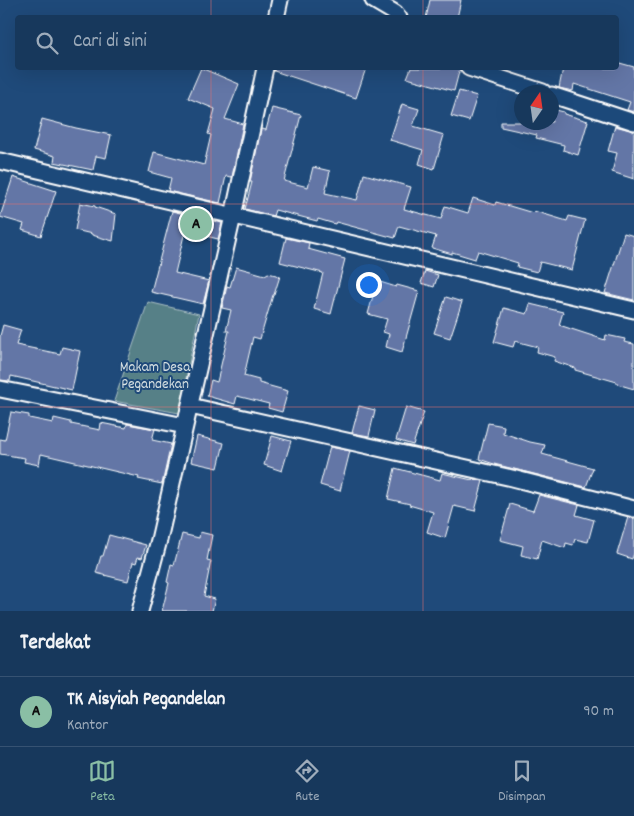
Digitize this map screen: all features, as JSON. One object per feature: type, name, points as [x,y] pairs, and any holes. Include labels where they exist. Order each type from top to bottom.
[{"type":"street","points":[[277,15],[280,0]]},
{"type":"street","points":[[373,0],[396,15]]},
{"type":"street","points":[[140,611],[159,540],[190,406],[265,70]]},
{"type":"street","points":[[475,70],[521,85]]},
{"type":"street","points":[[559,97],[634,122]]},
{"type":"street","points":[[0,161],[634,310]]},
{"type":"street","points":[[0,389],[185,426]]},
{"type":"street","points":[[190,406],[512,478],[634,509]]},
{"type":"green space","name":"Makam Desa Pegandekan","points":[[148,302],[199,314],[179,413],[114,401]]},
{"type":"building","points":[[430,0],[461,0],[458,15],[427,15]]},
{"type":"building","points":[[619,63],[634,67],[634,112],[627,110],[630,102],[574,84],[573,91],[559,88],[563,70],[619,70]]},
{"type":"building","points":[[200,70],[206,70],[239,84],[225,119],[243,124],[232,177],[226,176],[220,203],[168,191],[171,178],[149,172],[154,152],[204,165],[211,135],[208,134],[215,109],[188,98]]},
{"type":"building","points":[[274,70],[365,70],[356,98]]},
{"type":"building","points":[[410,70],[459,70],[454,91],[407,78]]},
{"type":"building","points":[[459,91],[477,96],[469,121],[451,116]]},
{"type":"building","points":[[402,104],[419,109],[413,126],[444,135],[434,169],[419,164],[423,150],[390,140]]},
{"type":"building","points":[[272,108],[301,115],[284,181],[308,187],[313,167],[330,171],[325,193],[357,200],[364,174],[411,187],[404,209],[441,219],[445,206],[468,213],[473,198],[495,205],[496,202],[533,213],[534,211],[567,221],[569,216],[585,220],[572,270],[540,262],[537,272],[517,267],[518,263],[478,251],[475,259],[452,252],[452,254],[432,248],[436,236],[399,226],[395,238],[336,222],[335,224],[318,219],[317,221],[275,210],[273,216],[245,209],[252,182],[250,182],[261,129],[266,130]]},
{"type":"building","points":[[559,111],[588,121],[578,155],[563,150],[564,145],[536,138],[537,135],[514,130],[559,130]]},
{"type":"building","points":[[42,119],[111,135],[106,158],[96,156],[93,170],[54,162],[55,156],[34,150]]},
{"type":"building","points":[[501,122],[514,122],[514,130],[501,127]]},
{"type":"building","points":[[615,126],[634,131],[634,179],[612,172],[617,153],[608,151]]},
{"type":"building","points":[[13,177],[56,191],[41,236],[22,230],[24,224],[0,217]]},
{"type":"building","points":[[80,203],[95,206],[116,214],[113,241],[75,230]]},
{"type":"building","points":[[172,211],[222,223],[218,239],[185,231],[175,273],[209,281],[203,304],[151,292]]},
{"type":"building","points":[[624,233],[634,236],[634,300],[605,293]]},
{"type":"building","points":[[286,238],[309,243],[308,249],[345,259],[331,314],[314,309],[323,273],[280,262]]},
{"type":"building","points":[[236,267],[265,275],[268,273],[280,276],[260,339],[253,337],[244,376],[259,380],[259,383],[288,391],[282,412],[268,408],[269,404],[237,396],[235,404],[207,396],[211,380],[217,382],[229,331],[226,331],[231,310],[222,308],[227,286],[230,287]]},
{"type":"building","points":[[425,271],[438,275],[434,287],[421,283]]},
{"type":"building","points":[[377,281],[419,291],[402,352],[386,347],[389,334],[383,332],[387,319],[368,314]]},
{"type":"building","points":[[446,297],[462,302],[450,338],[434,333]]},
{"type":"building","points":[[530,304],[563,312],[559,325],[605,340],[606,335],[625,339],[624,342],[634,344],[634,389],[575,370],[575,368],[554,361],[555,357],[537,352],[538,347],[515,341],[513,347],[494,342],[504,308],[527,314]]},
{"type":"building","points":[[3,325],[21,330],[16,345],[60,354],[62,347],[80,351],[72,390],[11,376],[10,381],[0,380],[0,336]]},
{"type":"building","points":[[359,406],[375,410],[369,436],[352,433]]},
{"type":"building","points":[[406,407],[424,412],[413,445],[396,440]]},
{"type":"building","points":[[11,412],[29,415],[29,418],[53,423],[54,418],[71,422],[71,424],[100,430],[101,423],[126,428],[127,424],[155,429],[152,440],[171,444],[162,484],[41,454],[39,465],[24,462],[25,458],[0,454],[0,439],[5,440]]},
{"type":"building","points":[[488,423],[504,426],[503,433],[545,445],[542,454],[593,468],[586,487],[479,459]]},
{"type":"building","points":[[197,436],[224,443],[218,468],[191,462]]},
{"type":"building","points":[[272,436],[291,441],[282,471],[264,465]]},
{"type":"building","points":[[330,447],[350,451],[340,491],[320,485]]},
{"type":"building","points":[[395,468],[440,480],[442,473],[483,481],[475,511],[454,506],[445,538],[427,532],[433,512],[388,499]]},
{"type":"building","points":[[539,495],[579,505],[576,515],[594,520],[588,542],[575,539],[573,545],[566,543],[565,548],[542,540],[537,559],[521,555],[523,546],[500,540],[510,504],[533,511]]},
{"type":"building","points":[[628,517],[634,518],[634,553],[632,559],[617,554]]},
{"type":"building","points":[[200,532],[212,535],[207,560],[211,561],[204,596],[215,599],[212,611],[162,611],[169,583],[167,582],[171,564],[174,565],[182,534],[199,538]]},
{"type":"building","points":[[109,535],[146,545],[142,558],[138,557],[136,563],[133,562],[128,581],[96,573]]},
{"type":"place","name":"TK Aisyiah Pegandelan","points":[[196,224]]}]
